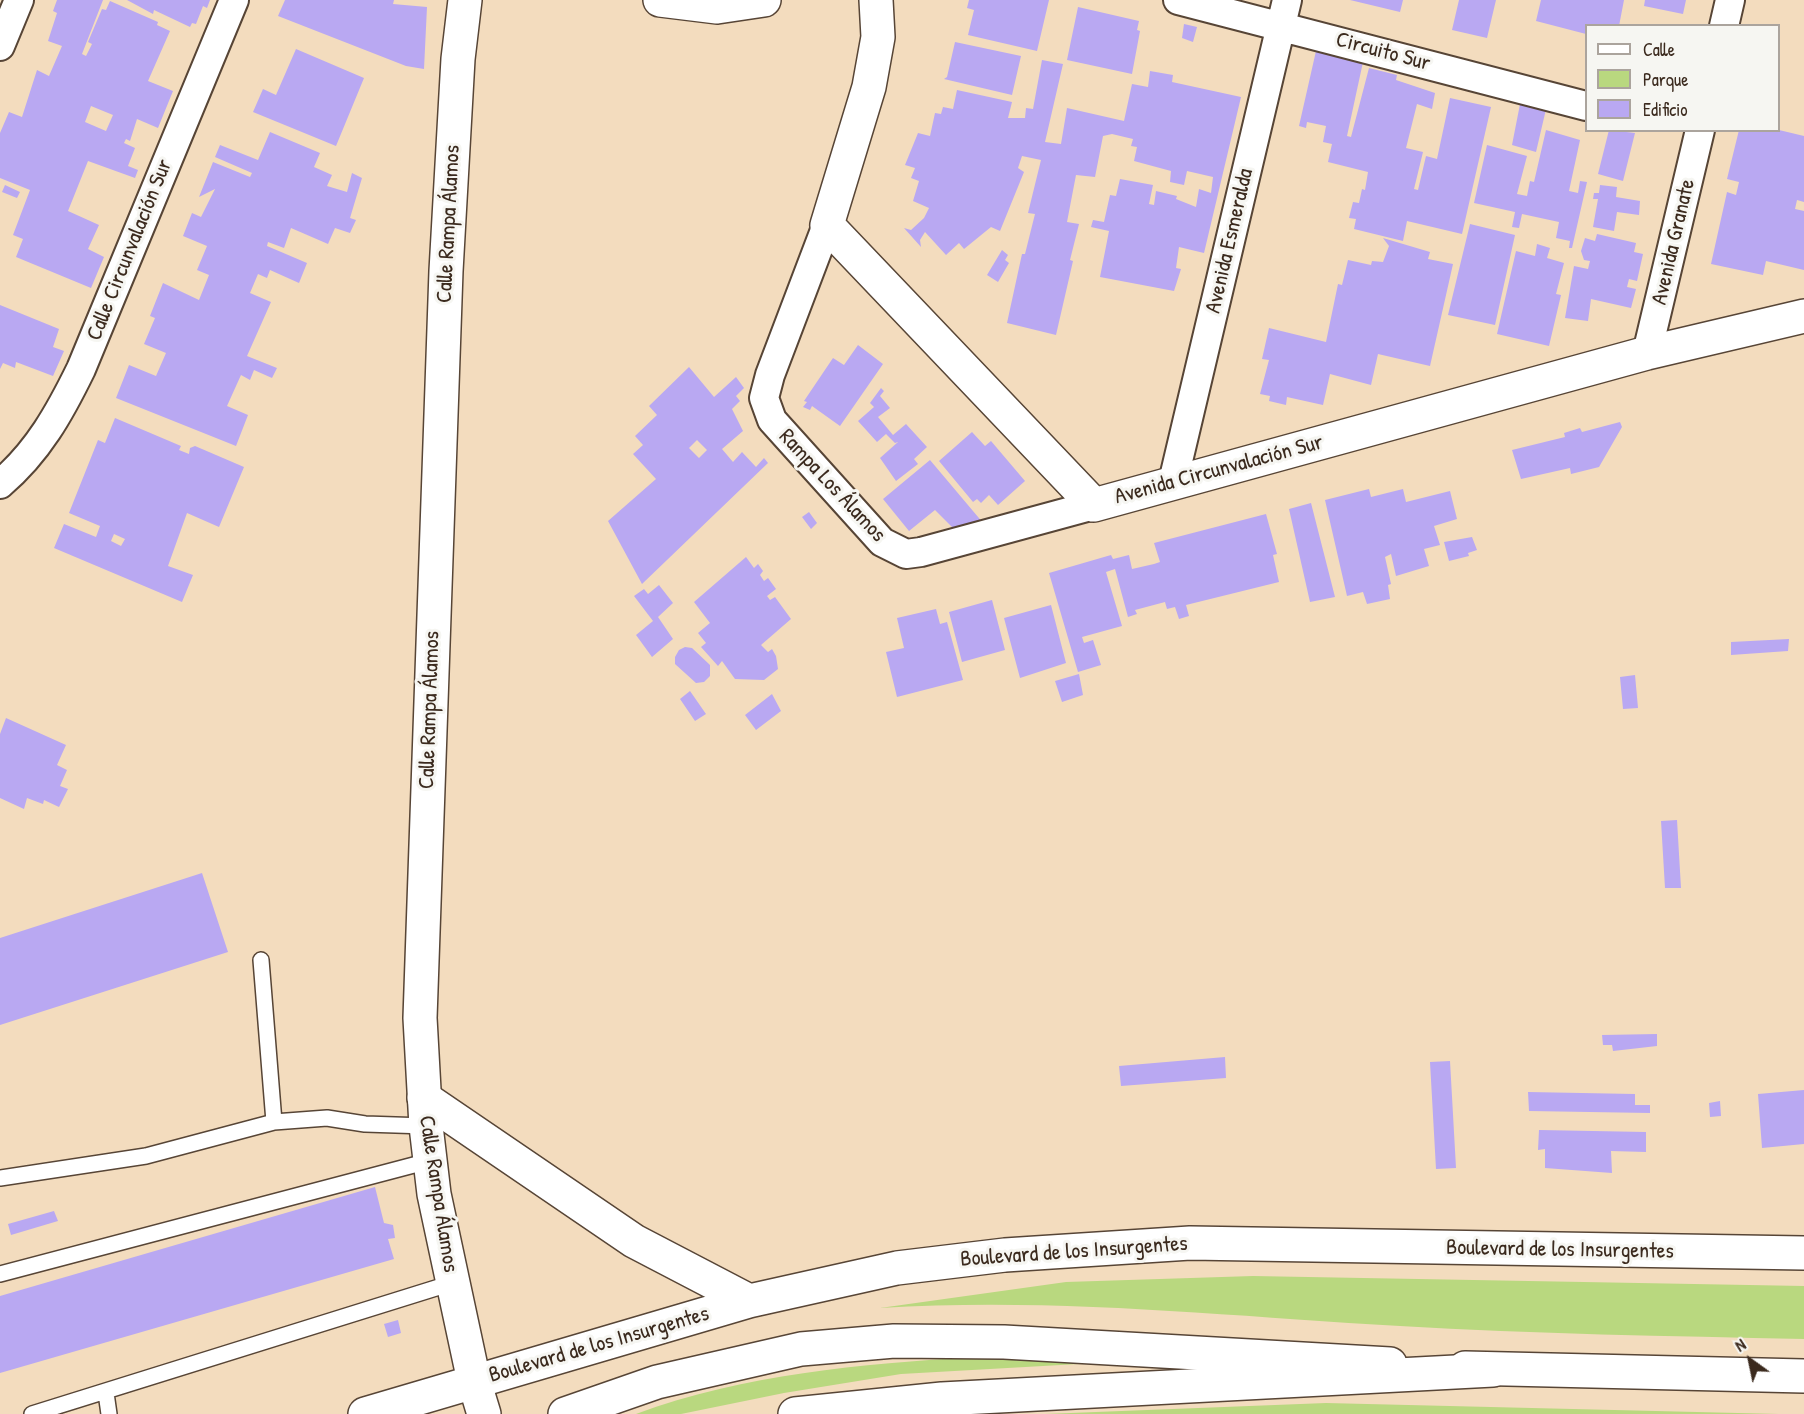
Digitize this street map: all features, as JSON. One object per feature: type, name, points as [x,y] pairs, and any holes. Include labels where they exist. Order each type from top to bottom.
[{"type":"main road","name":"Calle Rampa Álamos","points":[[465,0],[457,71],[439,442],[420,1018],[429,1161],[452,1283],[474,1381],[484,1414]]},
{"type":"main road","points":[[660,0],[717,7],[764,0]]},
{"type":"main road","points":[[827,225],[869,87],[878,37],[876,0]]},
{"type":"main road","name":"Avenida Circunvalación Sur","points":[[827,225],[1094,505],[1647,353],[1804,316]]},
{"type":"main road","points":[[425,1112],[634,1240],[749,1301]]},
{"type":"main road","name":"Boulevard de los Insurgentes","points":[[365,1414],[749,1301],[897,1268],[1005,1255],[1191,1243],[1804,1253]]},
{"type":"main road","points":[[565,1414],[657,1382],[801,1349],[894,1341],[1004,1342],[1493,1370],[1804,1376]]},
{"type":"main road","points":[[795,1414],[942,1399],[1493,1370]]},
{"type":"street","points":[[0,46],[19,0]]},
{"type":"street","name":"Calle Circunvalación Sur","points":[[0,484],[23,465],[57,418],[81,369],[234,0]]},
{"type":"street","name":"Circuito Sur","points":[[1178,0],[1284,13],[1585,105]]},
{"type":"street","points":[[1724,24],[1730,0]]},
{"type":"street","name":"Avenida Esmeralda","points":[[1173,482],[1284,13]]},
{"type":"street","name":"Avenida Granate","points":[[1647,353],[1693,132]]},
{"type":"street","name":"Rampa Los Álamos","points":[[827,225],[770,375],[764,398],[772,420],[882,542],[906,554],[921,552],[1094,505]]},
{"type":"lane","points":[[261,960],[274,1122]]},
{"type":"lane","points":[[0,1178],[146,1156],[274,1122],[327,1118],[365,1124],[425,1112]]},
{"type":"lane","points":[[0,1274],[429,1161]]},
{"type":"lane","points":[[32,1414],[106,1393],[452,1283]]},
{"type":"lane","points":[[106,1393],[109,1414]]},
{"type":"green space","points":[[1253,1276],[1804,1286],[1804,1339],[1450,1329],[1075,1306],[945,1305],[880,1308],[1066,1282]]},
{"type":"green space","points":[[975,1357],[1132,1361],[901,1374],[784,1393],[681,1414],[636,1414],[677,1400],[761,1380],[889,1363]]},
{"type":"green space","points":[[1326,1403],[1779,1414],[1045,1414]]},
{"type":"building","points":[[57,0],[103,0],[82,54],[86,56],[92,44],[88,42],[102,9],[106,10],[110,1],[158,22],[157,25],[170,31],[148,81],[173,91],[158,128],[137,119],[130,141],[126,139],[124,143],[135,148],[128,166],[138,170],[135,178],[88,161],[68,211],[99,225],[88,249],[104,257],[91,288],[16,257],[23,239],[13,235],[30,190],[0,178],[0,133],[9,112],[22,117],[37,70],[49,76],[62,46],[48,41],[57,13],[53,11]],"holes":[[[91,106],[113,115],[106,131],[85,122]]]},
{"type":"building","points":[[127,0],[210,0],[207,8],[203,6],[196,24],[192,23],[190,27],[154,10],[153,14]]},
{"type":"building","points":[[285,0],[394,0],[393,4],[427,7],[424,69],[406,66],[278,16]]},
{"type":"building","points":[[969,0],[1049,0],[1037,51],[968,35],[974,10],[967,8]]},
{"type":"building","points":[[1350,0],[1403,0],[1400,12]]},
{"type":"building","points":[[1459,0],[1496,0],[1487,38],[1452,30]]},
{"type":"building","points":[[1541,0],[1624,0],[1619,24],[1585,24],[1585,34],[1536,21]]},
{"type":"building","points":[[1645,0],[1686,0],[1683,14],[1644,6]]},
{"type":"building","points":[[1078,7],[1139,21],[1137,30],[1140,31],[1132,74],[1067,60]]},
{"type":"building","points":[[1184,24],[1197,27],[1193,42],[1182,38]]},
{"type":"building","points":[[955,42],[1021,56],[1012,95],[944,79],[947,77]]},
{"type":"building","points":[[296,49],[364,78],[336,146],[253,112],[263,89],[276,95]]},
{"type":"building","points":[[1316,51],[1363,62],[1347,136],[1351,137],[1369,68],[1397,75],[1396,80],[1435,93],[1432,109],[1417,104],[1406,148],[1423,152],[1414,189],[1418,190],[1426,156],[1437,159],[1450,98],[1491,107],[1462,234],[1407,221],[1403,241],[1354,229],[1356,219],[1349,218],[1353,202],[1359,203],[1362,189],[1365,190],[1368,172],[1328,162],[1332,144],[1323,142],[1326,126],[1307,122],[1306,128],[1299,126]]},
{"type":"building","points":[[1042,60],[1063,64],[1045,142],[1061,144],[1067,108],[1124,121],[1132,84],[1148,87],[1150,71],[1173,75],[1172,82],[1241,97],[1204,253],[1179,247],[1176,268],[1181,269],[1174,291],[1100,277],[1109,231],[1091,227],[1093,220],[1104,222],[1110,195],[1116,196],[1120,179],[1153,185],[1149,204],[1154,205],[1156,191],[1177,196],[1176,199],[1196,207],[1199,189],[1211,193],[1213,177],[1187,171],[1184,185],[1170,182],[1171,171],[1134,161],[1137,147],[1131,146],[1133,139],[1112,134],[1103,136],[1095,177],[1076,175],[1067,222],[1079,224],[1056,335],[1007,323],[1022,254],[1025,254],[1035,214],[1028,213],[1041,160],[1022,156],[1018,168],[1024,172],[1000,231],[991,227],[964,249],[959,243],[946,255],[925,232],[920,240],[921,247],[904,228],[911,230],[924,218],[929,208],[913,201],[919,181],[911,178],[915,168],[905,165],[918,133],[930,136],[935,113],[941,114],[943,107],[953,109],[957,90],[1012,102],[1008,118],[1025,118],[1026,108],[1033,109]]},
{"type":"building","points":[[1521,99],[1547,105],[1536,152],[1512,145]]},
{"type":"building","points":[[1546,130],[1580,140],[1569,191],[1578,193],[1580,181],[1587,182],[1572,248],[1569,248],[1570,241],[1556,238],[1559,222],[1522,214],[1519,228],[1512,227],[1515,212],[1474,203],[1487,145],[1527,156],[1517,194],[1527,196],[1530,181],[1534,182]]},
{"type":"building","points":[[1780,130],[1804,136],[1804,202],[1797,200],[1795,209],[1804,211],[1804,270],[1766,261],[1763,275],[1711,264],[1727,192],[1736,195],[1739,182],[1727,179],[1739,132]]},
{"type":"building","points":[[270,132],[320,153],[314,167],[332,175],[327,186],[347,192],[352,173],[362,178],[350,218],[356,220],[350,233],[335,228],[328,244],[291,228],[284,248],[268,242],[267,246],[307,263],[299,283],[270,270],[267,278],[258,274],[250,293],[271,302],[247,356],[277,368],[272,378],[254,370],[250,380],[241,375],[227,406],[248,415],[236,446],[116,398],[129,365],[156,376],[166,353],[144,344],[155,318],[150,316],[163,283],[199,300],[209,275],[197,270],[207,246],[183,236],[192,213],[201,217],[215,189],[199,197],[213,162],[250,177],[252,173],[215,157],[220,145],[258,160]]},
{"type":"building","points":[[1608,132],[1635,133],[1623,181],[1598,174]]},
{"type":"building","points":[[5,185],[20,192],[17,198],[2,192]]},
{"type":"building","points":[[1600,185],[1617,187],[1616,197],[1640,201],[1639,215],[1617,212],[1614,231],[1593,227],[1598,199],[1593,199],[1594,193],[1599,193]]},
{"type":"building","points":[[1470,224],[1515,235],[1495,325],[1448,315]]},
{"type":"building","points":[[1597,234],[1636,243],[1634,252],[1643,254],[1637,281],[1629,279],[1627,287],[1636,289],[1631,308],[1591,299],[1588,321],[1565,318],[1574,266],[1588,269],[1590,261],[1584,260],[1581,251],[1585,238],[1595,241]]},
{"type":"building","points":[[1383,238],[1430,252],[1428,259],[1453,264],[1430,366],[1378,354],[1371,385],[1330,374],[1323,405],[1287,397],[1286,405],[1269,401],[1270,396],[1260,394],[1269,360],[1262,359],[1269,328],[1326,342],[1338,284],[1342,285],[1348,260],[1371,265],[1372,261],[1383,262],[1389,246]]},
{"type":"building","points":[[1537,244],[1550,248],[1547,258],[1564,263],[1556,294],[1561,295],[1549,346],[1497,334],[1516,251],[1535,256]]},
{"type":"building","points":[[1002,250],[1008,255],[1005,260],[1009,263],[998,282],[987,275]]},
{"type":"building","points":[[0,305],[59,329],[53,347],[64,351],[53,376],[16,362],[15,368],[3,363],[0,369]]},
{"type":"building","points":[[858,345],[883,364],[840,426],[812,406],[810,410],[803,407],[807,402],[804,401],[833,358],[844,365]]},
{"type":"building","points":[[689,367],[714,397],[736,377],[744,388],[736,396],[740,401],[732,409],[743,431],[722,449],[733,462],[742,452],[756,467],[764,458],[768,463],[642,584],[608,521],[656,479],[633,454],[643,445],[635,436],[657,415],[649,406]],"holes":[[[697,440],[707,450],[699,458],[689,448]]]},
{"type":"building","points":[[881,388],[884,391],[880,396],[890,408],[878,417],[893,435],[906,424],[927,447],[914,459],[918,464],[896,481],[880,458],[898,442],[895,443],[886,434],[877,442],[858,421],[874,407],[870,403]]},
{"type":"building","points":[[115,418],[181,446],[179,450],[189,454],[190,448],[195,446],[244,467],[219,527],[187,513],[168,566],[193,575],[182,602],[54,548],[64,524],[96,537],[100,526],[69,513],[98,440],[105,443]],"holes":[[[114,534],[125,539],[121,546],[111,541]]]},
{"type":"building","points":[[1620,422],[1622,427],[1599,467],[1571,474],[1570,468],[1521,479],[1512,450],[1565,437],[1564,433],[1580,428],[1582,432]]},
{"type":"building","points":[[972,432],[985,446],[991,441],[1025,481],[998,505],[989,495],[981,503],[977,499],[973,502],[939,461]]},
{"type":"building","points":[[930,460],[989,530],[961,536],[935,510],[909,531],[883,499]]},
{"type":"building","points":[[1369,489],[1371,497],[1403,489],[1406,502],[1450,491],[1457,519],[1434,526],[1440,545],[1424,549],[1429,566],[1396,576],[1391,554],[1385,557],[1391,584],[1388,585],[1390,599],[1367,604],[1363,592],[1347,596],[1325,500]]},
{"type":"building","points":[[1311,503],[1335,597],[1310,602],[1289,509]]},
{"type":"building","points":[[809,512],[817,523],[811,529],[802,517]]},
{"type":"building","points":[[1266,514],[1277,554],[1273,555],[1279,582],[1186,605],[1189,616],[1179,619],[1175,607],[1167,609],[1165,602],[1135,610],[1137,614],[1128,617],[1115,569],[1106,572],[1122,626],[1082,637],[1084,643],[1093,640],[1101,665],[1078,672],[1049,573],[1111,555],[1113,559],[1129,555],[1132,569],[1154,564],[1160,562],[1154,543]]},
{"type":"building","points":[[1472,537],[1477,550],[1468,553],[1469,556],[1449,561],[1444,542]]},
{"type":"building","points":[[746,557],[754,568],[758,564],[763,571],[760,575],[764,581],[768,578],[776,589],[767,596],[770,600],[775,597],[791,619],[761,645],[768,652],[772,649],[776,656],[778,669],[764,680],[735,679],[722,661],[718,666],[701,647],[706,643],[698,633],[710,623],[694,602]]},
{"type":"building","points":[[659,585],[673,603],[658,617],[673,639],[652,657],[636,635],[653,621],[634,596],[644,589],[648,594]]},
{"type":"building","points":[[992,600],[1005,650],[962,662],[949,612]]},
{"type":"building","points":[[1051,605],[1066,663],[1020,678],[1004,618]]},
{"type":"building","points":[[936,609],[940,624],[947,622],[963,680],[897,697],[886,652],[904,648],[897,618]]},
{"type":"building","points":[[1789,639],[1788,651],[1731,655],[1731,642]]},
{"type":"building","points":[[685,647],[692,648],[710,665],[710,676],[704,682],[696,683],[675,664],[675,657],[679,650]]},
{"type":"building","points":[[1079,674],[1083,695],[1062,702],[1055,681]]},
{"type":"building","points":[[1635,675],[1638,708],[1623,709],[1620,677]]},
{"type":"building","points":[[690,691],[706,714],[695,721],[680,699]]},
{"type":"building","points":[[772,694],[781,711],[756,730],[745,715]]},
{"type":"building","points":[[6,718],[66,745],[57,765],[67,770],[60,786],[68,789],[59,807],[44,800],[43,804],[27,798],[24,809],[0,798],[0,734]]},
{"type":"building","points":[[1677,820],[1681,888],[1665,888],[1661,821]]},
{"type":"building","points":[[202,873],[228,952],[0,1025],[0,938]]},
{"type":"building","points":[[1657,1034],[1657,1046],[1613,1051],[1612,1045],[1603,1045],[1602,1035]]},
{"type":"building","points":[[1225,1057],[1226,1078],[1121,1086],[1119,1066]]},
{"type":"building","points":[[1450,1061],[1456,1168],[1436,1169],[1430,1062]]},
{"type":"building","points":[[1804,1090],[1804,1144],[1762,1148],[1758,1094]]},
{"type":"building","points":[[1528,1092],[1635,1094],[1635,1105],[1650,1105],[1650,1113],[1529,1111]]},
{"type":"building","points":[[1720,1101],[1721,1116],[1710,1117],[1709,1103]]},
{"type":"building","points":[[1539,1130],[1646,1132],[1646,1152],[1611,1151],[1612,1173],[1545,1168],[1545,1149],[1538,1150]]},
{"type":"building","points":[[375,1187],[384,1223],[393,1225],[395,1238],[388,1239],[394,1259],[0,1373],[0,1296]]},
{"type":"building","points":[[54,1211],[58,1221],[11,1235],[8,1224]]},
{"type":"building","points":[[398,1320],[401,1333],[388,1337],[384,1324]]}]
